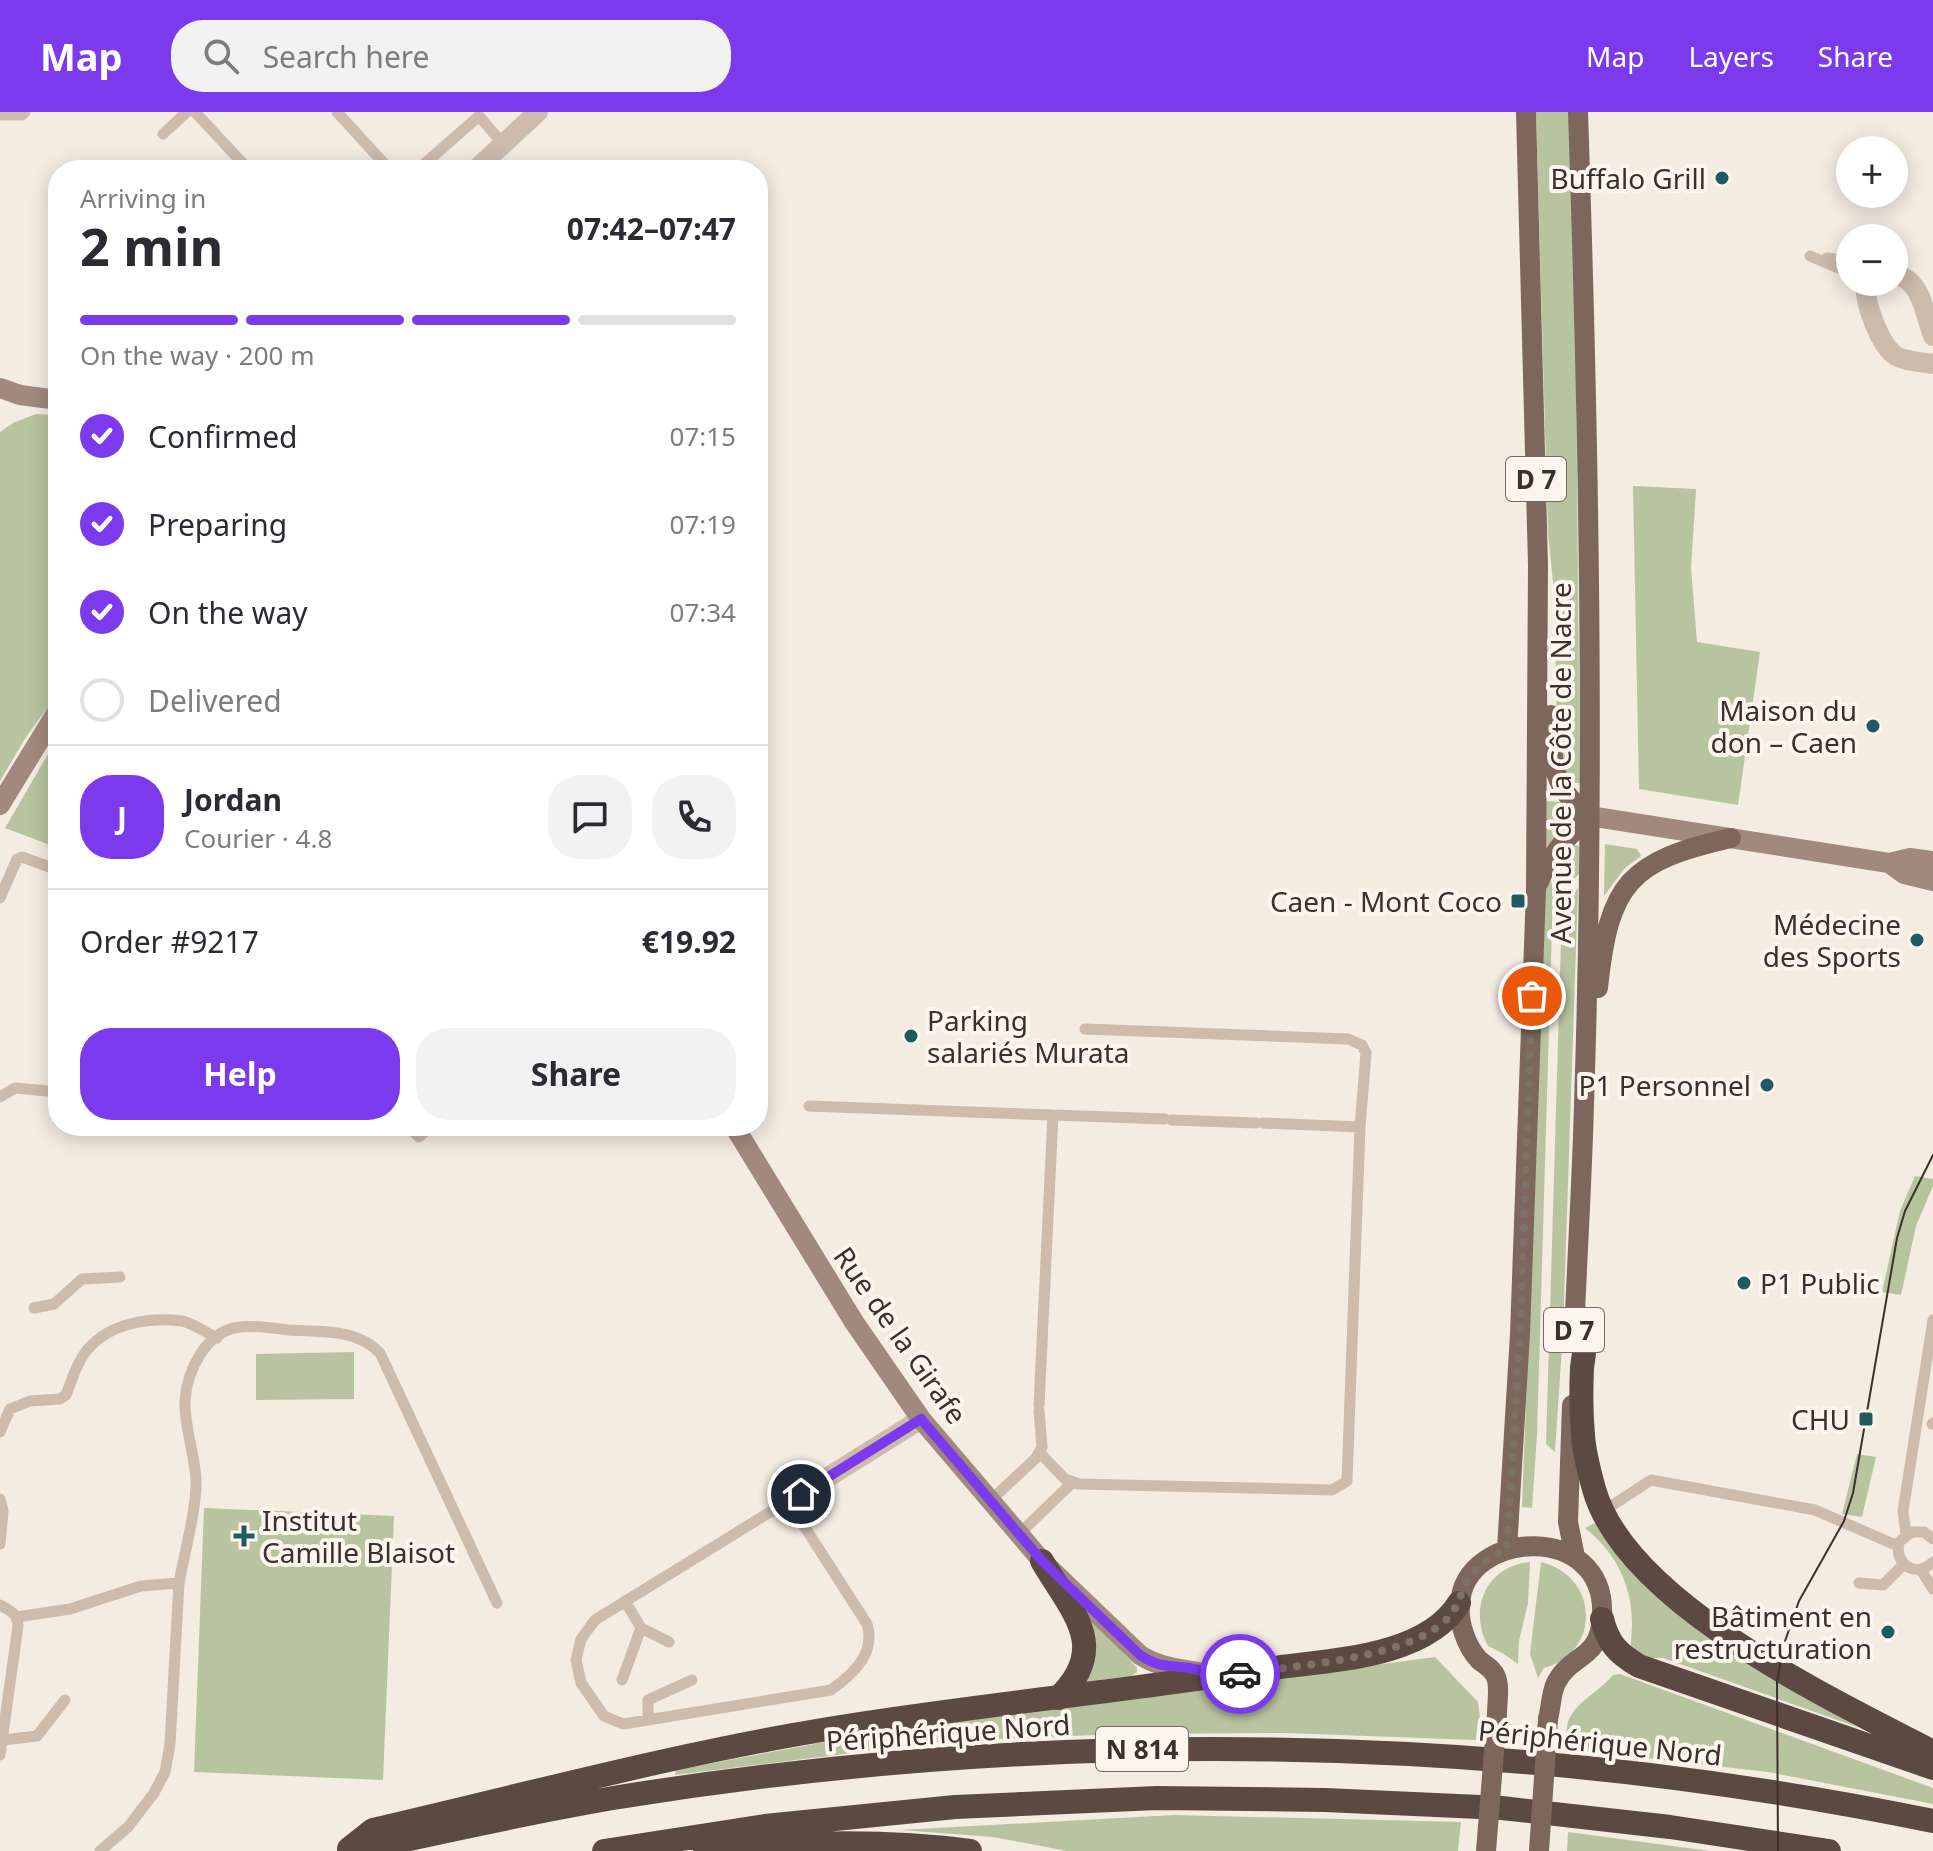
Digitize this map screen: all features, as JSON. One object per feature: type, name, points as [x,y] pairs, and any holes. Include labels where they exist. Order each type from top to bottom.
[{"type":"highway","points":[[1574,1322],[1584,1337],[1583,1435],[1587,1463],[1602,1513],[1625,1551],[1650,1578],[1682,1604],[1767,1661],[1933,1752]]},
{"type":"highway","points":[[1042,1561],[1080,1624],[1085,1651],[1076,1678],[1058,1698]]},
{"type":"highway","points":[[347,1851],[373,1830],[746,1744],[830,1728],[1218,1677],[1385,1651],[1434,1631],[1448,1619],[1459,1603]]},
{"type":"highway","points":[[1602,1619],[1610,1644],[1619,1655],[1639,1666],[1933,1768]]},
{"type":"highway","name":"Périphérique Nord","points":[[355,1851],[612,1799],[751,1779],[958,1759],[1157,1748],[1322,1750],[1506,1759],[1673,1778],[1835,1802],[1933,1821]]},
{"type":"highway","name":"N 814","points":[[604,1851],[765,1826],[955,1807],[1157,1798],[1325,1800],[1502,1808],[1670,1827],[1829,1851]]},
{"type":"highway","points":[[705,1851],[782,1843],[924,1845],[970,1851]]},
{"type":"main road","name":"Avenue de la Côte de Nacre","points":[[1507,1549],[1520,1334],[1536,890],[1538,565],[1526,112]]},
{"type":"main road","name":"Avenue de la Côte de Nacre","points":[[1578,112],[1587,395],[1589,816],[1584,1103],[1568,1522],[1575,1557],[1594,1581],[1601,1600],[1602,1619]]},
{"type":"main road","points":[[1536,890],[1545,865],[1589,816],[1562,790],[1552,762],[1551,618],[1538,565]]},
{"type":"main road","points":[[1584,1103],[1600,967],[1607,928],[1621,894],[1635,876],[1653,862],[1685,848],[1731,838]]},
{"type":"main road","points":[[1486,1851],[1497,1680],[1467,1641],[1459,1603],[1475,1571],[1507,1549],[1536,1545],[1575,1557]]},
{"type":"main road","points":[[1539,1851],[1548,1719],[1556,1683],[1592,1649],[1598,1639],[1602,1619]]},
{"type":"street","points":[[486,160],[538,112]]},
{"type":"street","points":[[1908,280],[1914,284],[1933,336]]},
{"type":"street","points":[[1866,296],[1885,347],[1899,358],[1933,364]]},
{"type":"street","points":[[0,385],[10,398]]},
{"type":"street","points":[[10,398],[48,400]]},
{"type":"street","points":[[0,410],[10,398]]},
{"type":"street","points":[[0,805],[48,726]]},
{"type":"street","points":[[1589,816],[1889,863],[1910,858],[1933,861]]},
{"type":"street","points":[[1889,863],[1904,874],[1933,881]]},
{"type":"street","name":"Rue de la Girafe","points":[[740,1136],[854,1322],[921,1419],[1042,1561],[1140,1655],[1156,1665],[1172,1669],[1189,1668],[1218,1677]]},
{"type":"street","points":[[794,1498],[921,1419]]},
{"type":"lane","points":[[0,115],[22,115],[25,112]]},
{"type":"lane","points":[[163,134],[187,112]]},
{"type":"lane","points":[[195,112],[240,160]]},
{"type":"lane","points":[[337,112],[381,160]]},
{"type":"lane","points":[[429,160],[479,116],[503,144]]},
{"type":"lane","points":[[1836,259],[1810,256],[1836,267]]},
{"type":"lane","points":[[0,898],[17,859],[22,857],[48,866]]},
{"type":"lane","points":[[1039,1452],[1065,1479],[1079,1484],[1332,1490],[1347,1481],[1360,1127],[1366,1053],[1362,1045],[1348,1039],[1085,1029]]},
{"type":"lane","points":[[0,1097],[15,1088],[48,1091]]},
{"type":"lane","points":[[809,1106],[1360,1127]]},
{"type":"lane","points":[[990,1501],[1036,1458],[1042,1447],[1039,1408],[1053,1115]]},
{"type":"lane","points":[[34,1308],[54,1304],[82,1279],[120,1277]]},
{"type":"lane","points":[[1933,1320],[1903,1511],[1906,1534],[1897,1553],[1908,1568],[1921,1570],[1933,1562]]},
{"type":"lane","points":[[0,1432],[10,1409],[30,1401],[60,1399],[66,1395],[88,1349],[106,1334],[132,1322],[185,1321],[217,1338]]},
{"type":"lane","points":[[100,1851],[128,1827],[154,1793],[165,1772],[170,1744],[179,1583],[196,1483],[185,1403],[190,1375],[203,1349],[217,1338],[238,1327],[351,1335],[369,1342],[380,1353],[497,1603]]},
{"type":"lane","points":[[1602,1513],[1651,1480],[1815,1510],[1898,1546]]},
{"type":"lane","points":[[1019,1534],[1073,1482]]},
{"type":"lane","points":[[794,1498],[867,1624],[871,1637],[868,1652],[852,1675],[831,1690],[623,1724],[604,1716],[581,1683],[576,1660],[581,1639],[595,1620],[625,1601],[794,1498]]},
{"type":"lane","points":[[0,1499],[3,1511],[0,1544]]},
{"type":"lane","points":[[1906,1534],[1924,1532],[1933,1539]]},
{"type":"lane","points":[[1859,1583],[1883,1585],[1903,1565]]},
{"type":"lane","points":[[1921,1570],[1933,1589]]},
{"type":"lane","points":[[17,1617],[70,1609],[141,1586],[179,1583]]},
{"type":"lane","points":[[625,1601],[641,1628],[669,1642]]},
{"type":"lane","points":[[0,1605],[17,1617],[18,1626],[0,1755]]},
{"type":"lane","points":[[622,1680],[641,1628]]},
{"type":"lane","points":[[648,1720],[648,1700],[692,1680]]},
{"type":"lane","points":[[3,1740],[37,1736],[65,1700]]},
{"type":"green space","points":[[1536,112],[1569,112],[1575,272],[1580,783],[1563,783],[1557,760],[1555,601],[1548,533]]},
{"type":"green space","points":[[36,414],[48,415],[48,707],[0,781],[0,432]]},
{"type":"green space","points":[[1633,486],[1696,489],[1691,568],[1697,642],[1760,652],[1738,805],[1639,789]]},
{"type":"green space","points":[[48,754],[48,844],[5,828]]},
{"type":"green space","points":[[1545,801],[1562,802],[1572,819],[1546,847]]},
{"type":"green space","points":[[1605,844],[1637,849],[1641,856],[1624,869],[1604,896]]},
{"type":"green space","points":[[1574,845],[1579,846],[1579,874],[1559,894],[1553,870]]},
{"type":"green space","points":[[1551,880],[1537,1435],[1532,1508],[1522,1507],[1545,901],[1546,888]]},
{"type":"green space","points":[[1578,888],[1563,1331],[1555,1452],[1546,1444],[1561,942],[1563,910]]},
{"type":"green space","points":[[1915,1176],[1933,1179],[1933,1186],[1916,1226],[1901,1295],[1882,1292],[1900,1211]]},
{"type":"green space","points":[[354,1352],[354,1399],[256,1400],[256,1354]]},
{"type":"green space","points":[[1857,1454],[1876,1457],[1862,1517],[1842,1514]]},
{"type":"green space","points":[[204,1508],[394,1516],[383,1780],[194,1772]]},
{"type":"green space","points":[[1595,1523],[1631,1570],[1726,1648],[1857,1727],[1663,1658],[1648,1658],[1632,1650],[1629,1596],[1613,1559],[1585,1528]]},
{"type":"green space","points":[[1530,1562],[1528,1603],[1519,1641],[1518,1664],[1488,1646],[1482,1632],[1481,1604],[1492,1581],[1502,1572]]},
{"type":"green space","points":[[1541,1562],[1560,1570],[1574,1582],[1583,1597],[1586,1614],[1584,1631],[1576,1647],[1563,1659],[1544,1668],[1538,1678],[1530,1654]]},
{"type":"green space","points":[[1091,1616],[1137,1668],[1137,1672],[1131,1676],[1085,1682],[1094,1658],[1094,1644],[1087,1618]]},
{"type":"green space","points":[[1435,1657],[1478,1702],[1480,1718],[1476,1740],[1286,1733],[1118,1734],[948,1741],[675,1775],[676,1770],[894,1729]]},
{"type":"green space","points":[[1620,1674],[1933,1788],[1933,1804],[1768,1772],[1566,1749],[1567,1725],[1571,1715],[1613,1675]]},
{"type":"green space","points":[[1174,1815],[1461,1822],[1458,1851],[1067,1851],[993,1837],[901,1830]]},
{"type":"green space","points":[[1568,1832],[1710,1851],[1567,1851]]},
{"type":"tram line","points":[[1778,1851],[1777,1682],[1784,1644],[1799,1601],[1844,1521],[1853,1493],[1897,1238],[1905,1211],[1933,1155]]},
{"type":"way so far","points":[[1240,1674],[1385,1651],[1413,1642],[1448,1619],[1475,1571],[1507,1549],[1520,1334],[1532,996]]},
{"type":"place","name":"Buffalo Grill","points":[[1722,178]]},
{"type":"place","name":"Maison du don – Caen","points":[[1873,726]]},
{"type":"place","name":"Caen - Mont Coco","points":[[1518,901]]},
{"type":"place","name":"Médecine des Sports","points":[[1917,940]]},
{"type":"place","name":"Parking salariés Murata","points":[[911,1036]]},
{"type":"place","name":"P1 Personnel","points":[[1767,1085]]},
{"type":"place","name":"P1 Public","points":[[1744,1283]]},
{"type":"place","name":"CHU","points":[[1866,1419]]},
{"type":"place","name":"Institut Camille Blaisot","points":[[244,1536]]},
{"type":"place","name":"Bâtiment en restructuration","points":[[1888,1632]]},
{"type":"route","points":[[801,1494],[921,1419],[1042,1561],[1140,1655],[1156,1665],[1172,1669],[1189,1668],[1218,1677],[1240,1674]]}]
